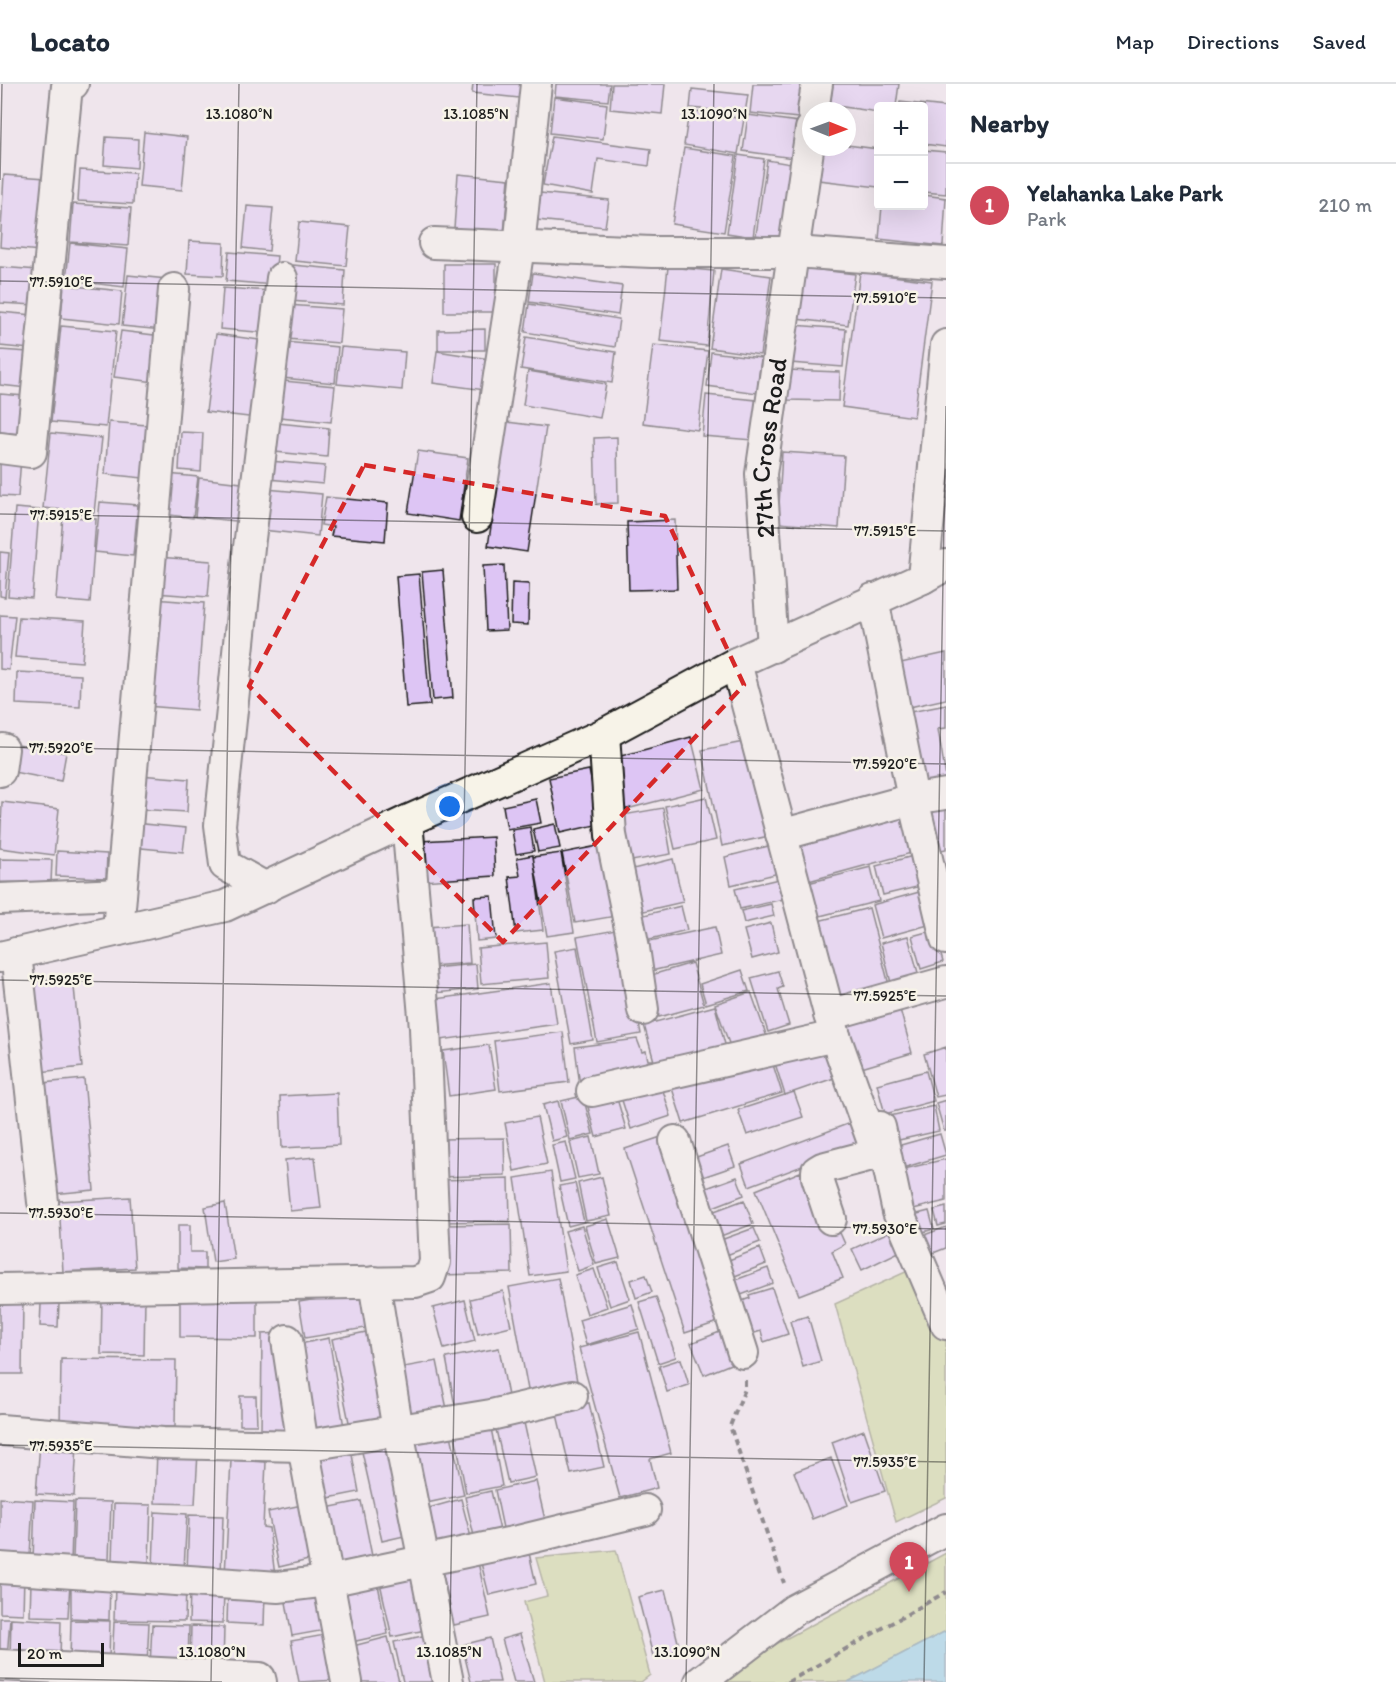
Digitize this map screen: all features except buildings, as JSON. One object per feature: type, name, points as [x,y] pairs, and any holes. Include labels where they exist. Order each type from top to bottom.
[{"type":"street","points":[[0,448],[31,452],[67,86],[73,84]]},
{"type":"street","points":[[477,516],[519,247],[536,84]]},
{"type":"street","points":[[814,102],[817,84]]},
{"type":"street","name":"27th Cross Road","points":[[773,647],[760,474],[795,252],[807,156]]},
{"type":"street","points":[[434,243],[652,252],[795,252],[946,264]]},
{"type":"street","points":[[266,888],[225,865],[220,825],[249,547],[282,279]]},
{"type":"street","points":[[118,930],[174,289]]},
{"type":"street","points":[[44,1202],[8,955],[225,906],[407,821],[604,734],[736,663],[934,572],[946,345]]},
{"type":"street","points":[[873,599],[914,799],[946,939]]},
{"type":"street","points":[[736,663],[832,1025],[874,1145],[873,1153],[868,1156],[822,1168],[817,1172],[831,1219]]},
{"type":"street","points":[[604,734],[611,836],[634,948],[643,1010]]},
{"type":"street","points":[[781,835],[914,799],[946,794]]},
{"type":"street","points":[[0,1289],[415,1282],[430,1277],[435,1262],[425,1028],[407,821]]},
{"type":"street","points":[[0,899],[121,894]]},
{"type":"street","points":[[592,1091],[832,1025],[946,982]]},
{"type":"street","points":[[849,1077],[862,1075],[870,1083],[898,1212],[946,1324]]},
{"type":"street","points":[[675,1141],[743,1353]]},
{"type":"street","points":[[374,1282],[398,1431],[448,1682]]},
{"type":"street","points":[[287,1340],[303,1446],[347,1682]]},
{"type":"street","points":[[0,1430],[163,1443],[303,1446],[491,1415],[573,1396]]},
{"type":"street","points":[[0,1568],[279,1587],[328,1581],[645,1510]]},
{"type":"street","points":[[700,1682],[794,1610],[946,1528]]},
{"type":"street","points":[[0,1665],[63,1675],[260,1678],[261,1682]]},
{"type":"path","points":[[743,1353],[746,1389],[730,1426],[794,1610]]},
{"type":"path","points":[[788,1682],[946,1592]]},
{"type":"highlighted area","points":[[364,465],[665,516],[744,685],[503,942],[249,686]]},
{"type":"green space","points":[[910,1270],[946,1342],[946,1498],[896,1522],[835,1304]]},
{"type":"green space","points":[[616,1550],[650,1675],[641,1682],[545,1682],[524,1602],[547,1596],[536,1558]]},
{"type":"green space","points":[[946,1553],[946,1631],[848,1682],[725,1682],[763,1651]]},
{"type":"water","points":[[946,1631],[946,1682],[848,1682]]},
{"type":"place","name":"Yelahanka Lake Park","points":[[909,1592]]}]
